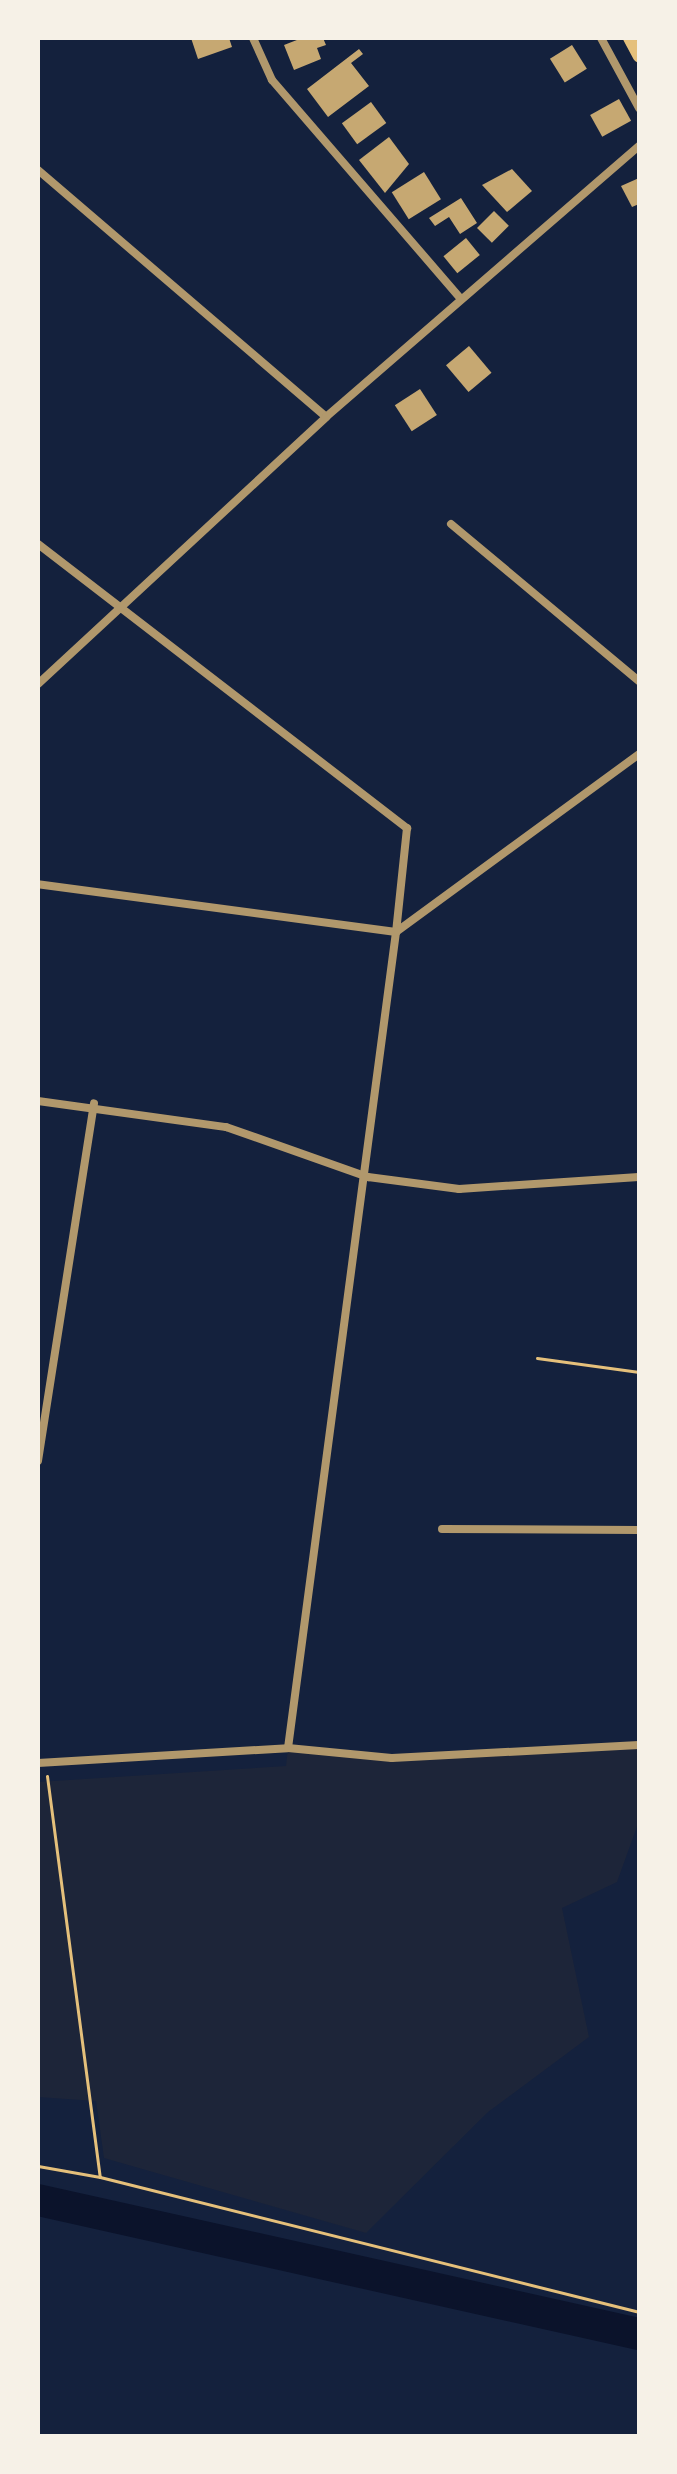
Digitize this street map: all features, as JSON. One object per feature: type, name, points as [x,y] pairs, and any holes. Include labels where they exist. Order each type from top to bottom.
[{"type":"main road","points":[[629,38],[639,57]]},
{"type":"street","points":[[253,38],[272,80],[461,299]]},
{"type":"street","points":[[601,38],[639,108]]},
{"type":"street","points":[[38,684],[326,417],[639,146]]},
{"type":"street","points":[[38,170],[326,417]]},
{"type":"street","points":[[451,524],[639,681]]},
{"type":"street","points":[[38,544],[407,828],[368,1177],[288,1748]]},
{"type":"street","points":[[38,884],[396,932],[639,754]]},
{"type":"street","points":[[38,1101],[94,1103],[226,1127],[368,1177],[459,1189],[639,1177]]},
{"type":"street","points":[[38,1461],[94,1103]]},
{"type":"street","points":[[442,1529],[639,1530]]},
{"type":"street","points":[[42,1764],[288,1748],[392,1758],[639,1745]]},
{"type":"path","points":[[537,1358],[639,1372]]},
{"type":"path","points":[[42,1764],[100,2177]]},
{"type":"path","points":[[38,2166],[100,2177],[639,2312]]},
{"type":"shaded area","points":[[639,1745],[639,1821],[617,1882],[562,1908],[589,2037],[488,2112],[366,2233],[104,2158],[96,2101],[38,2097],[38,1782],[286,1766],[288,1748],[392,1758]]},
{"type":"building","points":[[191,38],[229,38],[232,47],[198,59]]},
{"type":"building","points":[[302,38],[323,38],[326,45],[317,48],[321,59],[294,70],[284,45]]},
{"type":"building","points":[[572,45],[587,69],[565,83],[550,59]]},
{"type":"building","points":[[359,49],[363,54],[351,63],[369,86],[328,117],[307,89]]},
{"type":"building","points":[[619,99],[631,121],[602,137],[590,115]]},
{"type":"building","points":[[371,102],[386,123],[357,144],[342,123]]},
{"type":"building","points":[[389,137],[409,164],[385,193],[359,160]]},
{"type":"building","points":[[512,169],[532,191],[507,212],[482,185]]},
{"type":"building","points":[[424,172],[441,199],[409,219],[392,192]]},
{"type":"building","points":[[639,178],[639,204],[632,207],[621,186]]},
{"type":"building","points":[[461,198],[477,223],[460,234],[449,217],[435,226],[429,218]]},
{"type":"building","points":[[494,211],[509,226],[492,243],[477,228]]},
{"type":"building","points":[[466,238],[480,255],[457,273],[443,256]]},
{"type":"building","points":[[469,346],[491,373],[469,392],[446,365]]},
{"type":"building","points":[[420,389],[437,415],[412,431],[395,405]]},
{"type":"waterway","points":[[38,2200],[639,2334]]}]
